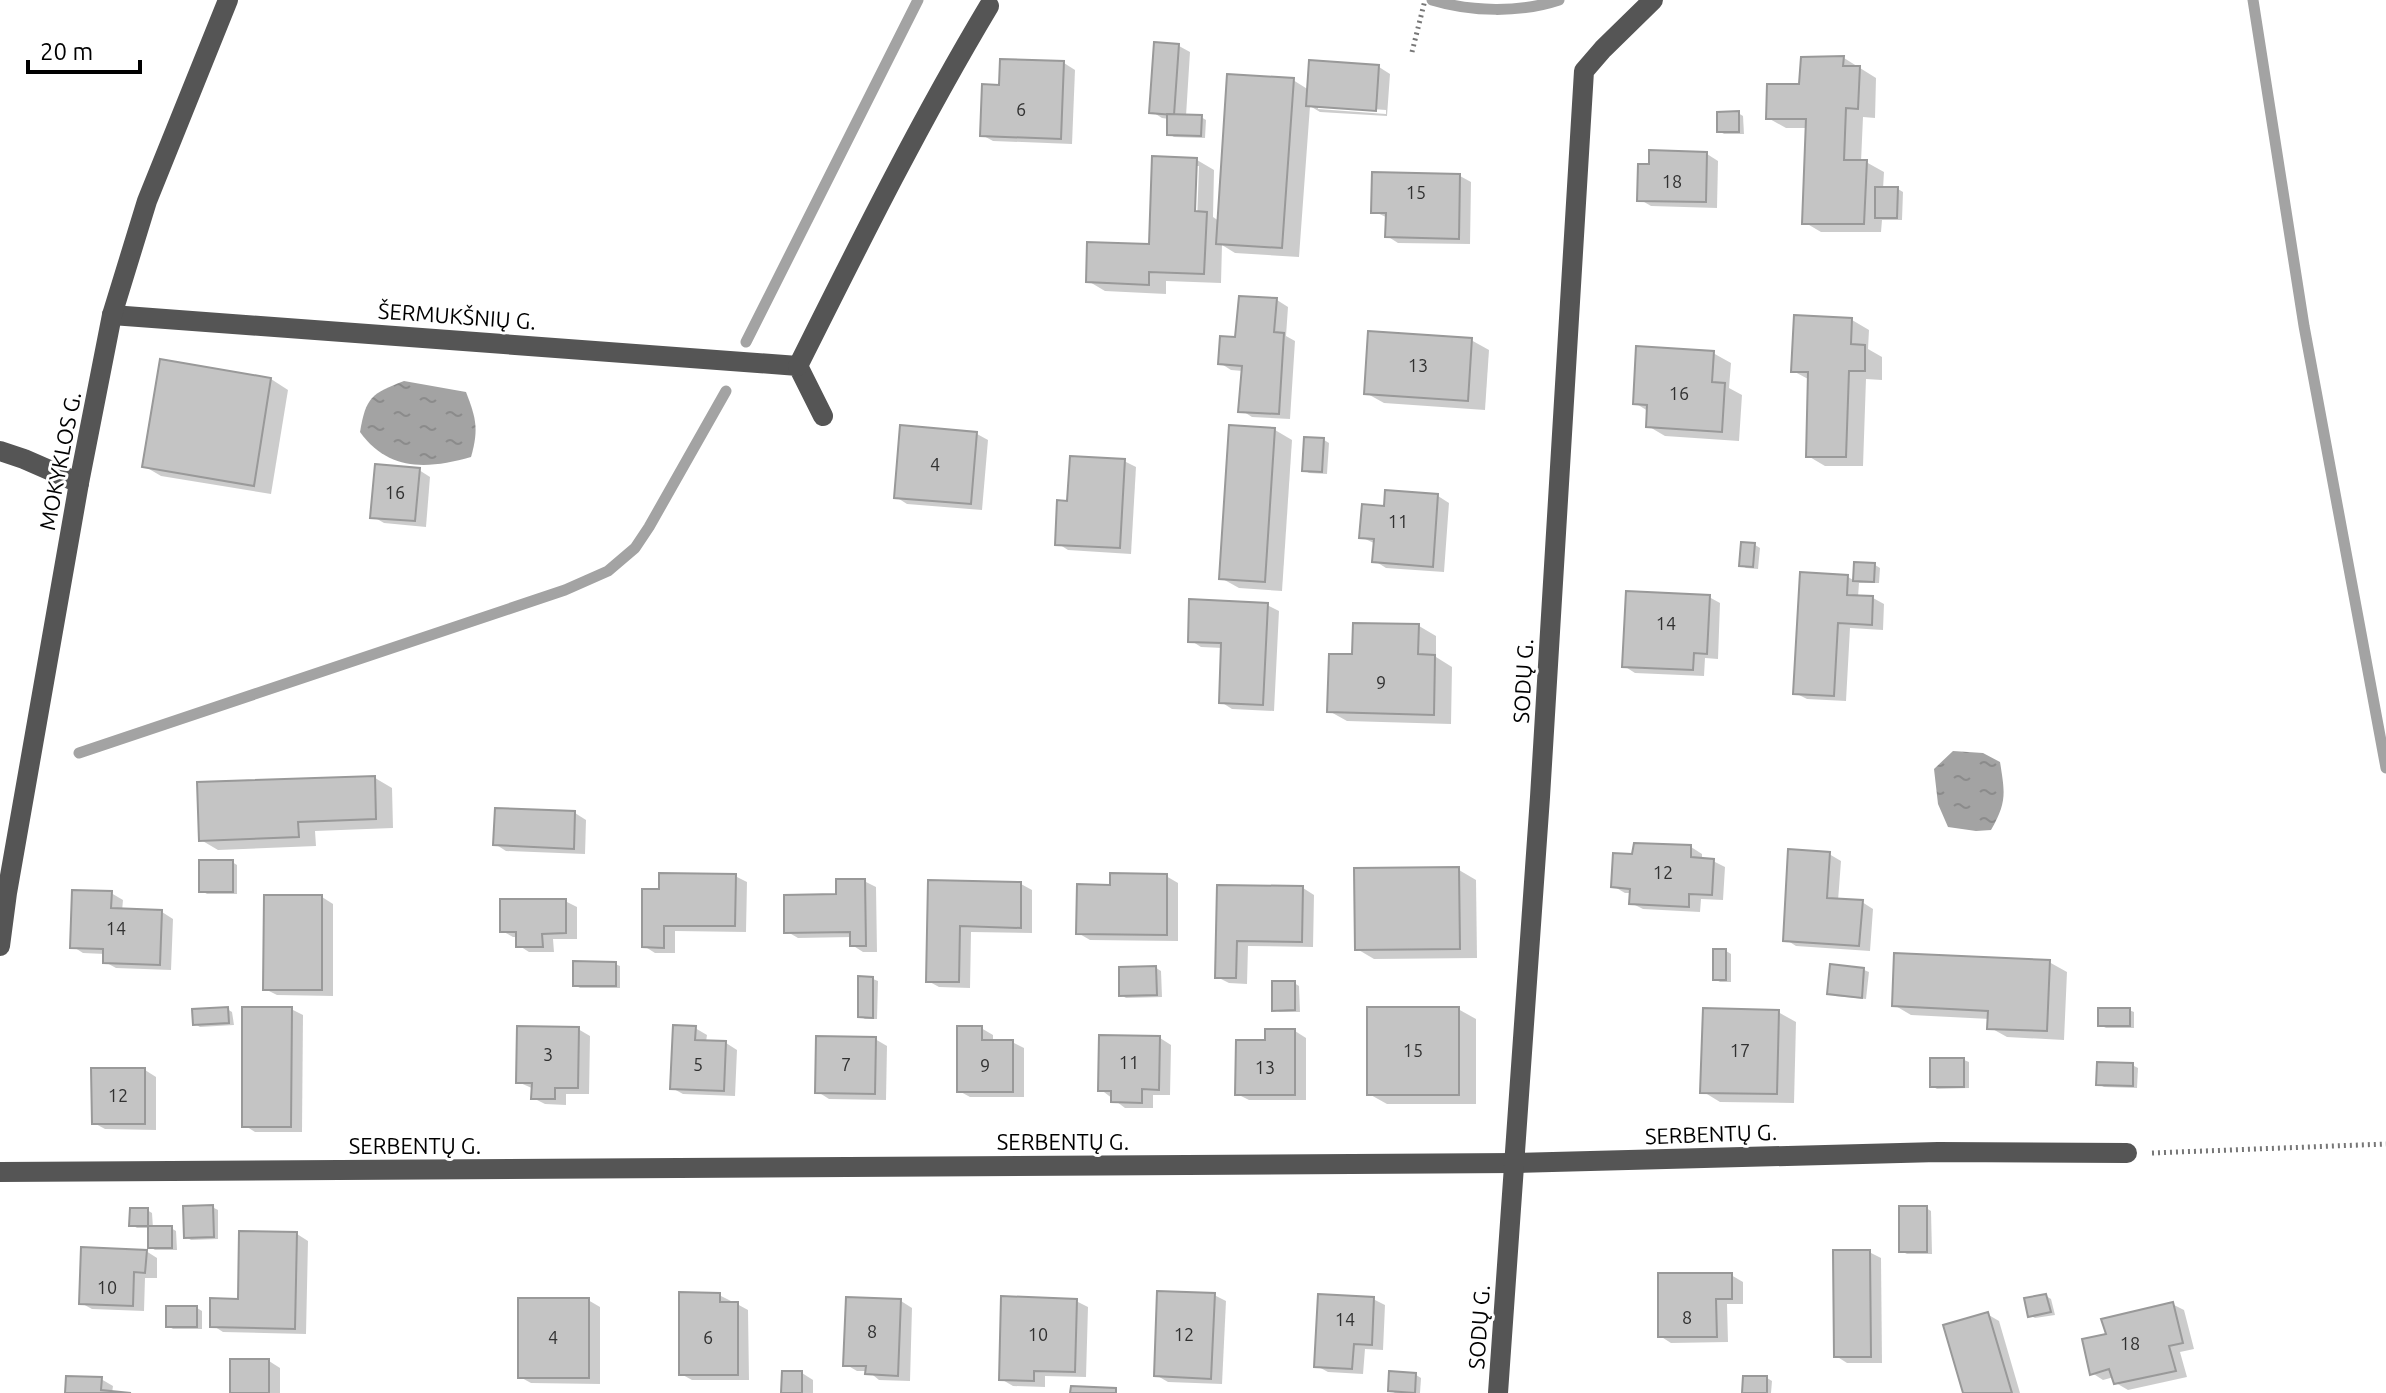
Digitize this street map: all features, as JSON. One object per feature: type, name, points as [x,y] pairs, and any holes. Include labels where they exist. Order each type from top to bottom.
[{"type":"street","name":"MOKYKLOS G.","points":[[0,946],[79,483],[112,315],[147,201],[228,0]]},
{"type":"street","name":"SODŲ G.","points":[[1498,1393],[1584,71],[1653,0]]},
{"type":"street","points":[[823,416],[798,366],[892,177],[938,91],[989,6]]},
{"type":"street","name":"ŠERMUKŠNIŲ G.","points":[[112,315],[798,366]]},
{"type":"street","points":[[0,451],[79,483]]},
{"type":"street","name":"SERBENTŲ G.","points":[[0,1172],[1515,1163],[1938,1152],[2127,1153]]},
{"type":"path","points":[[1412,52],[1425,0]]},
{"type":"path","points":[[2127,1153],[2386,1144]]},
{"type":"water","points":[[404,381],[466,392],[475,424],[471,457],[440,464],[410,464],[397,461],[371,445],[360,432],[368,404],[377,394]]},
{"type":"water","points":[[1953,751],[1983,753],[2000,762],[2003,797],[1991,830],[1948,827],[1938,804],[1934,769]]},
{"type":"building","points":[[1154,42],[1179,44],[1174,115],[1149,113]]},
{"type":"building","points":[[1844,56],[1843,66],[1860,66],[1858,109],[1846,108],[1844,160],[1867,160],[1864,224],[1802,224],[1806,119],[1766,119],[1767,84],[1799,84],[1801,57]]},
{"type":"building","points":[[1000,59],[1064,61],[1061,139],[980,136],[982,84],[999,85]]},
{"type":"building","points":[[1309,60],[1379,65],[1376,111],[1306,106]]},
{"type":"building","points":[[1227,74],[1294,78],[1282,248],[1216,244]]},
{"type":"building","points":[[1739,111],[1739,132],[1717,132],[1717,112]]},
{"type":"building","points":[[1167,114],[1202,115],[1201,136],[1167,135]]},
{"type":"building","points":[[1649,150],[1707,152],[1706,202],[1637,201],[1638,164],[1649,164]]},
{"type":"building","points":[[1152,156],[1197,158],[1195,211],[1207,212],[1204,274],[1149,272],[1149,285],[1086,282],[1087,242],[1149,244]]},
{"type":"building","points":[[1372,172],[1460,174],[1459,239],[1385,237],[1386,213],[1371,213]]},
{"type":"building","points":[[1875,187],[1898,187],[1897,218],[1875,218]]},
{"type":"building","points":[[1239,296],[1277,298],[1274,332],[1284,333],[1279,414],[1238,412],[1242,366],[1218,364],[1220,336],[1235,337]]},
{"type":"building","points":[[1794,315],[1852,318],[1851,344],[1865,345],[1865,371],[1849,371],[1846,457],[1806,457],[1808,372],[1791,372]]},
{"type":"building","points":[[1368,331],[1472,338],[1468,401],[1364,394]]},
{"type":"building","points":[[1636,346],[1714,351],[1712,382],[1725,383],[1722,432],[1646,427],[1647,405],[1633,404]]},
{"type":"building","points":[[160,359],[271,378],[254,486],[142,467]]},
{"type":"building","points":[[900,425],[977,432],[971,504],[894,498]]},
{"type":"building","points":[[1229,425],[1275,428],[1265,582],[1219,579]]},
{"type":"building","points":[[1304,437],[1324,438],[1322,472],[1302,471]]},
{"type":"building","points":[[1070,456],[1125,459],[1120,548],[1055,545],[1057,500],[1067,501]]},
{"type":"building","points":[[375,464],[420,468],[415,521],[370,518]]},
{"type":"building","points":[[1385,490],[1438,494],[1433,567],[1372,562],[1374,539],[1359,538],[1362,504],[1384,506]]},
{"type":"building","points":[[1741,542],[1755,543],[1753,567],[1739,566]]},
{"type":"building","points":[[1854,562],[1875,563],[1874,582],[1853,581]]},
{"type":"building","points":[[1800,572],[1848,575],[1847,595],[1873,596],[1872,625],[1838,623],[1834,696],[1793,694]]},
{"type":"building","points":[[1626,591],[1710,595],[1707,654],[1694,653],[1693,670],[1622,667]]},
{"type":"building","points":[[1189,599],[1268,603],[1263,705],[1219,703],[1221,643],[1188,642]]},
{"type":"building","points":[[1353,623],[1419,624],[1418,654],[1435,655],[1434,715],[1327,712],[1329,654],[1352,654]]},
{"type":"building","points":[[375,776],[376,819],[298,822],[299,837],[199,841],[197,782]]},
{"type":"building","points":[[495,808],[575,811],[574,849],[493,845]]},
{"type":"building","points":[[1634,843],[1691,845],[1691,857],[1714,859],[1712,895],[1689,894],[1689,907],[1629,904],[1630,889],[1611,887],[1613,853],[1632,854]]},
{"type":"building","points":[[1788,849],[1830,852],[1827,898],[1863,900],[1859,946],[1783,941]]},
{"type":"building","points":[[199,860],[233,860],[233,892],[199,892]]},
{"type":"building","points":[[1459,867],[1460,949],[1355,950],[1354,868]]},
{"type":"building","points":[[659,873],[736,874],[735,926],[664,926],[664,948],[642,947],[642,889],[659,889]]},
{"type":"building","points":[[1110,873],[1167,874],[1167,935],[1076,934],[1077,884],[1110,885]]},
{"type":"building","points":[[836,879],[865,879],[866,946],[850,946],[850,932],[784,933],[784,895],[836,894]]},
{"type":"building","points":[[928,880],[1021,882],[1021,928],[960,926],[959,982],[926,982]]},
{"type":"building","points":[[1217,885],[1303,886],[1302,942],[1237,941],[1236,978],[1215,978]]},
{"type":"building","points":[[72,890],[112,891],[111,908],[162,910],[160,965],[103,963],[103,949],[70,948]]},
{"type":"building","points":[[264,895],[322,895],[322,990],[263,990]]},
{"type":"building","points":[[500,899],[566,899],[566,933],[542,934],[543,947],[516,947],[516,932],[500,932]]},
{"type":"building","points":[[1713,949],[1726,949],[1726,980],[1713,980]]},
{"type":"building","points":[[1894,953],[2050,960],[2047,1031],[1987,1029],[1988,1011],[1892,1006]]},
{"type":"building","points":[[573,961],[616,962],[616,986],[573,986]]},
{"type":"building","points":[[1830,964],[1864,968],[1862,998],[1827,994]]},
{"type":"building","points":[[1156,966],[1157,995],[1119,996],[1119,967]]},
{"type":"building","points":[[858,976],[873,977],[873,1018],[858,1017]]},
{"type":"building","points":[[1272,981],[1295,981],[1295,1010],[1272,1011]]},
{"type":"building","points":[[228,1007],[229,1023],[193,1025],[192,1009]]},
{"type":"building","points":[[242,1007],[292,1007],[291,1127],[242,1127]]},
{"type":"building","points":[[1367,1007],[1459,1007],[1459,1095],[1367,1095]]},
{"type":"building","points":[[1703,1008],[1779,1010],[1777,1094],[1700,1093]]},
{"type":"building","points":[[2098,1008],[2130,1008],[2130,1026],[2098,1026]]},
{"type":"building","points":[[673,1025],[696,1026],[695,1040],[726,1041],[724,1091],[670,1089]]},
{"type":"building","points":[[517,1026],[579,1027],[578,1088],[555,1088],[555,1099],[531,1099],[532,1083],[516,1083]]},
{"type":"building","points":[[957,1026],[982,1026],[982,1040],[1013,1040],[1013,1092],[957,1092]]},
{"type":"building","points":[[1265,1029],[1295,1029],[1295,1095],[1235,1095],[1236,1040],[1265,1040]]},
{"type":"building","points":[[1099,1035],[1160,1036],[1159,1090],[1142,1089],[1142,1103],[1111,1102],[1111,1091],[1098,1091]]},
{"type":"building","points":[[816,1036],[876,1037],[875,1094],[815,1093]]},
{"type":"building","points":[[1930,1058],[1964,1058],[1964,1087],[1930,1087]]},
{"type":"building","points":[[2097,1062],[2133,1063],[2133,1086],[2096,1085]]},
{"type":"building","points":[[91,1068],[145,1068],[145,1124],[92,1124]]},
{"type":"building","points":[[213,1205],[214,1237],[184,1238],[183,1206]]},
{"type":"building","points":[[1899,1206],[1927,1206],[1927,1252],[1899,1252]]},
{"type":"building","points":[[130,1208],[148,1208],[148,1226],[129,1226]]},
{"type":"building","points":[[148,1226],[172,1226],[172,1248],[148,1248]]},
{"type":"building","points":[[239,1231],[297,1232],[295,1329],[210,1327],[210,1298],[238,1299]]},
{"type":"building","points":[[81,1247],[147,1250],[145,1273],[134,1272],[133,1306],[79,1304]]},
{"type":"building","points":[[1833,1250],[1870,1250],[1871,1357],[1834,1357]]},
{"type":"building","points":[[1658,1273],[1732,1273],[1732,1299],[1716,1299],[1717,1337],[1658,1337]]},
{"type":"building","points":[[1157,1291],[1215,1293],[1211,1379],[1154,1376]]},
{"type":"building","points":[[679,1292],[720,1293],[720,1302],[738,1302],[738,1375],[679,1375]]},
{"type":"building","points":[[1318,1294],[1374,1297],[1372,1345],[1354,1344],[1352,1369],[1314,1367]]},
{"type":"building","points":[[2046,1294],[2051,1312],[2028,1317],[2024,1298]]},
{"type":"building","points":[[1001,1296],[1077,1299],[1075,1372],[1034,1371],[1034,1381],[999,1380]]},
{"type":"building","points":[[846,1297],[901,1299],[898,1376],[865,1374],[866,1366],[843,1366]]},
{"type":"building","points":[[518,1298],[589,1298],[589,1378],[518,1378]]},
{"type":"building","points":[[2173,1302],[2183,1343],[2169,1346],[2176,1371],[2114,1384],[2109,1369],[2090,1375],[2082,1339],[2106,1334],[2101,1319]]},
{"type":"building","points":[[166,1306],[197,1306],[197,1327],[166,1327]]},
{"type":"building","points":[[1988,1312],[2012,1393],[1963,1393],[1943,1325]]},
{"type":"building","points":[[230,1359],[269,1359],[269,1393],[230,1393]]},
{"type":"building","points":[[782,1371],[802,1371],[802,1393],[781,1393]]},
{"type":"building","points":[[1389,1371],[1416,1373],[1415,1393],[1388,1391]]},
{"type":"building","points":[[66,1376],[102,1377],[101,1390],[131,1393],[65,1393]]},
{"type":"building","points":[[1743,1376],[1767,1376],[1767,1393],[1742,1393]]},
{"type":"building","points":[[1071,1386],[1116,1388],[1116,1393],[1070,1393]]},
{"type":"waterway","points":[[746,342],[918,0]]},
{"type":"waterway","points":[[1432,0],[1463,7],[1496,9],[1528,7],[1559,0]]},
{"type":"waterway","points":[[2253,0],[2304,326],[2386,768]]},
{"type":"waterway","points":[[79,753],[565,590],[608,571],[635,548],[649,527],[726,391]]}]
